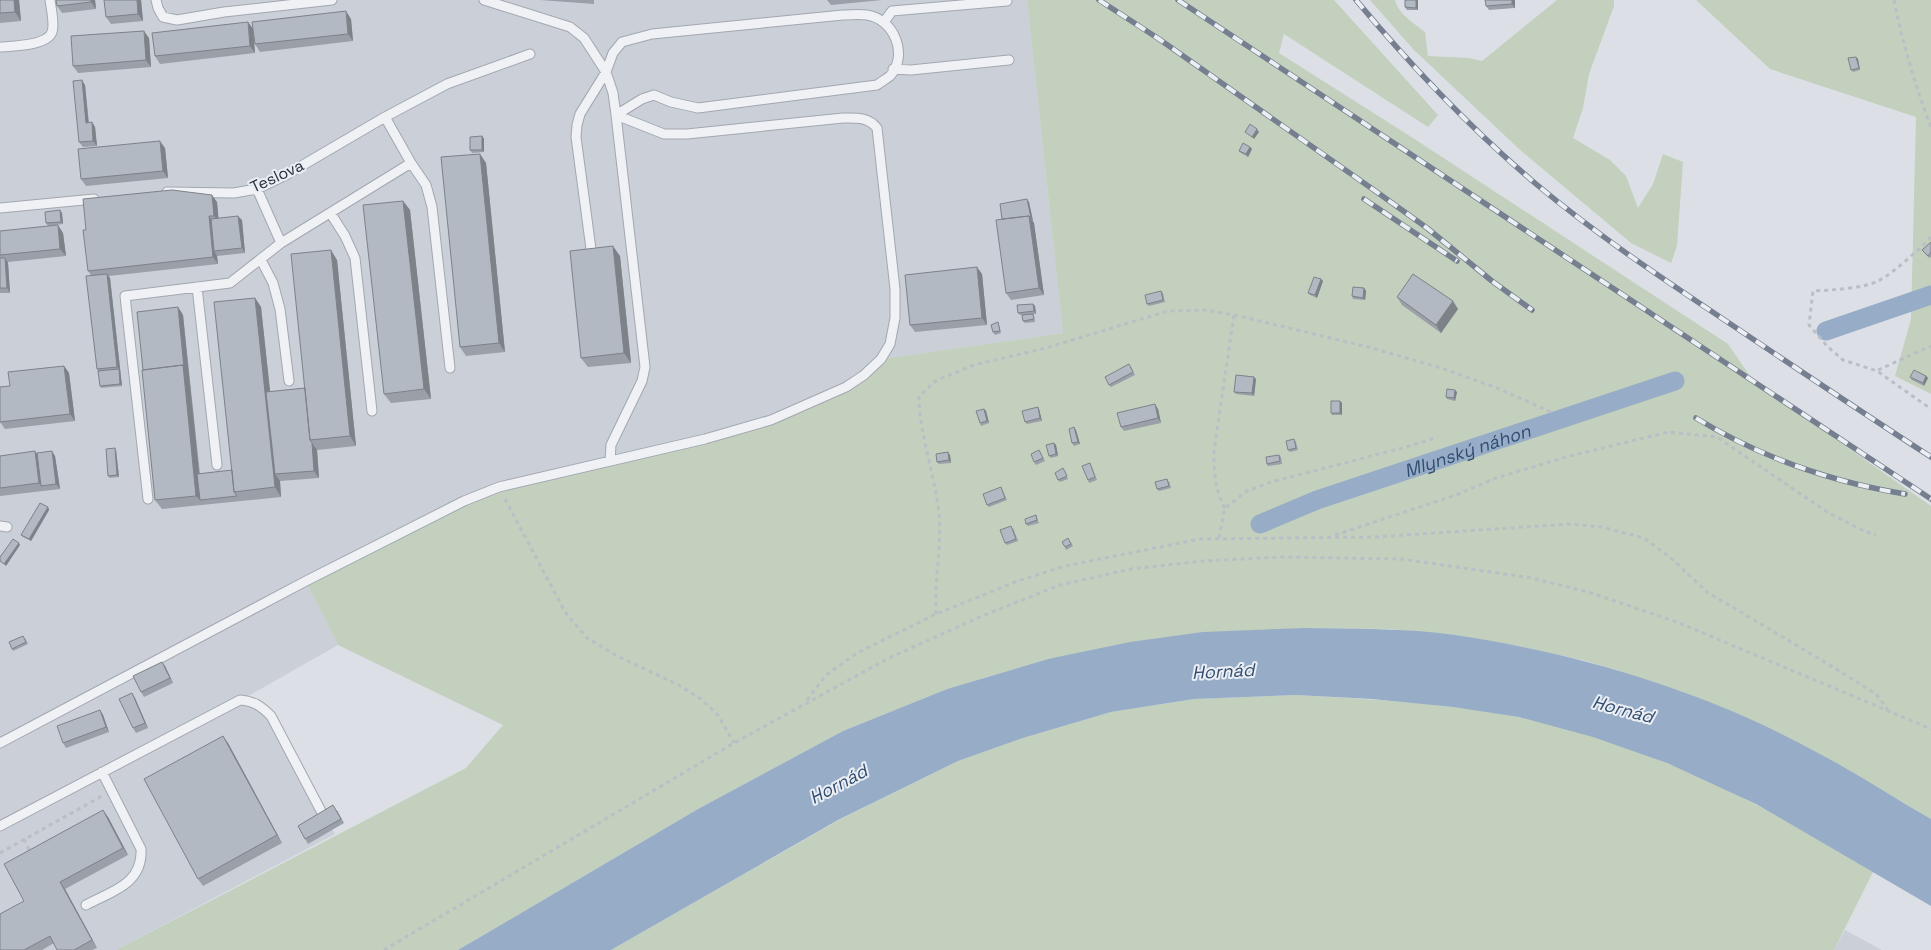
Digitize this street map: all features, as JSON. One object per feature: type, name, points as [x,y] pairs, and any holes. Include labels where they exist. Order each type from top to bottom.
[{"type":"lane","points":[[0,47],[32,44],[49,37],[53,30],[50,0]]},
{"type":"lane","points":[[156,0],[163,17],[176,20],[224,12],[332,0]]},
{"type":"lane","points":[[484,0],[570,27],[584,38],[606,72],[613,93],[645,367],[642,381],[611,445],[610,460]]},
{"type":"lane","points":[[884,22],[892,11],[1007,1]]},
{"type":"lane","points":[[591,249],[576,137],[577,125],[580,114],[606,72],[613,52],[622,42],[652,34],[843,15],[868,15],[884,22],[894,34],[899,50],[897,62],[890,76],[877,85],[698,108],[671,102],[654,95],[642,99],[616,114]]},
{"type":"lane","name":"Teslova","points":[[158,193],[185,191],[234,193],[257,189],[286,175],[385,117],[447,84],[530,54]]},
{"type":"lane","points":[[893,69],[911,70],[1009,60]]},
{"type":"lane","points":[[0,743],[306,581],[464,501],[499,487],[705,439],[771,420],[805,407],[846,387],[864,375],[881,359],[890,344],[895,318],[895,289],[877,128],[872,121],[862,118],[843,118],[687,134],[664,134],[616,114]]},
{"type":"lane","points":[[385,117],[426,186],[432,207],[450,368]]},
{"type":"lane","points":[[148,499],[125,296],[230,283],[281,244],[411,163]]},
{"type":"lane","points":[[257,189],[281,244]]},
{"type":"lane","points":[[0,208],[99,198]]},
{"type":"lane","points":[[331,214],[345,236],[355,258],[372,411]]},
{"type":"lane","points":[[261,260],[274,283],[280,309],[289,381]]},
{"type":"lane","points":[[197,287],[217,465]]},
{"type":"lane","points":[[0,826],[240,700],[248,700],[259,704],[271,716],[321,811]]},
{"type":"lane","points":[[86,905],[129,882],[136,875],[142,861],[141,849],[102,772]]},
{"type":"path","points":[[1894,0],[1902,40],[1915,87],[1931,128]]},
{"type":"path","points":[[1931,237],[1878,282],[1853,287],[1813,291],[1809,325],[1827,346],[1843,360],[1877,371],[1931,409]]},
{"type":"path","points":[[936,614],[935,599],[939,565],[939,515],[919,408],[919,396],[937,380],[974,365],[1046,348],[1168,311],[1206,310],[1368,347],[1441,368],[1497,388],[1551,412]]},
{"type":"path","points":[[1226,508],[1218,495],[1214,473],[1214,451],[1234,315]]},
{"type":"path","points":[[1877,371],[1931,346]]},
{"type":"path","points":[[1330,537],[1421,507],[1496,478],[1566,457],[1668,432],[1717,438],[1827,512],[1876,535]]},
{"type":"path","points":[[1219,538],[1226,508],[1247,491],[1271,482],[1435,438]]},
{"type":"path","points":[[499,487],[565,612],[587,638],[617,656],[679,685],[701,699],[718,715],[734,743]]},
{"type":"path","points":[[805,703],[826,675],[857,653],[936,614],[1015,582],[1064,566],[1196,540],[1219,538],[1375,537],[1569,524],[1602,527],[1644,538],[1672,559],[1707,592],[1876,694],[1887,711]]},
{"type":"path","points":[[384,950],[734,743],[889,658],[982,616],[1060,585],[1131,569],[1203,561],[1281,557],[1401,559],[1532,578],[1591,593],[1676,622],[1931,729]]},
{"type":"path","points":[[0,853],[112,790]]},
{"type":"path","points":[[24,839],[33,858]]},
{"type":"shaded area","points":[[0,0],[1027,0],[1063,333],[881,359],[846,387],[805,407],[307,582],[338,645],[241,700],[271,716],[335,834],[116,950],[0,950]]},
{"type":"shaded area","points":[[1845,930],[1882,950],[1834,950]]},
{"type":"green space","points":[[1027,0],[1334,0],[1438,115],[1428,127],[1284,34],[1279,53],[1413,138],[1728,344],[1754,382],[1931,506],[1931,819],[1820,754],[1770,729],[1714,704],[1651,681],[1586,661],[1518,646],[1454,635],[1390,629],[1304,628],[1048,659],[947,689],[843,731],[698,809],[458,950],[116,950],[466,768],[503,725],[338,645],[306,581],[499,487],[771,420],[846,387],[881,359],[1063,333]]},
{"type":"green space","points":[[1370,0],[1395,0],[1403,14],[1425,32],[1428,56],[1469,58],[1482,61],[1557,0],[1614,0],[1614,6],[1589,74],[1583,108],[1573,138],[1610,160],[1626,176],[1638,208],[1653,184],[1663,154],[1683,162],[1677,246],[1671,263],[1631,243],[1519,149],[1413,49]]},
{"type":"green space","points":[[1696,0],[1931,0],[1931,394],[1895,376],[1911,319],[1916,117],[1770,69]]},
{"type":"green space","points":[[1296,695],[1380,700],[1491,712],[1548,724],[1609,741],[1669,764],[1727,790],[1785,820],[1873,872],[1834,950],[611,950],[839,820],[958,761],[1023,738],[1111,712],[1194,699]]},
{"type":"water","name":"Hornád","points":[[1304,628],[1418,631],[1503,643],[1550,653],[1643,678],[1734,712],[1834,762],[1931,819],[1931,906],[1756,804],[1667,763],[1593,737],[1519,717],[1453,707],[1372,699],[1296,695],[1194,699],[1111,712],[1023,738],[958,761],[838,820],[611,950],[458,950],[698,809],[843,731],[947,689],[1048,659],[1130,642],[1203,632]]},
{"type":"building","points":[[0,0],[14,0],[15,12],[0,13]]},
{"type":"building","points":[[56,0],[91,0],[91,2],[57,6]]},
{"type":"building","points":[[104,0],[137,0],[138,14],[106,17]]},
{"type":"building","points":[[1405,0],[1416,0],[1416,8],[1405,7]]},
{"type":"building","points":[[1485,0],[1512,0],[1512,4],[1486,6]]},
{"type":"building","points":[[346,11],[348,34],[255,44],[252,22]]},
{"type":"building","points":[[248,22],[250,46],[155,56],[152,33]]},
{"type":"building","points":[[144,31],[146,60],[73,66],[71,36]]},
{"type":"building","points":[[1856,57],[1859,68],[1851,70],[1848,58]]},
{"type":"building","points":[[82,80],[86,123],[92,122],[93,141],[79,142],[73,81]]},
{"type":"building","points":[[1250,124],[1257,129],[1252,137],[1245,132]]},
{"type":"building","points":[[482,136],[482,150],[470,150],[470,137]]},
{"type":"building","points":[[160,141],[163,171],[81,179],[78,149]]},
{"type":"building","points":[[1243,143],[1250,147],[1246,154],[1239,151]]},
{"type":"building","points":[[480,154],[499,343],[460,347],[441,157]]},
{"type":"building","points":[[172,190],[212,195],[214,216],[209,216],[213,257],[88,271],[83,230],[86,230],[83,199]]},
{"type":"building","points":[[1027,199],[1031,218],[1029,216],[1002,219],[1000,204]]},
{"type":"building","points":[[403,201],[424,389],[384,394],[363,205]]},
{"type":"building","points":[[60,210],[61,222],[46,223],[45,212]]},
{"type":"building","points":[[238,216],[242,248],[214,251],[211,219]]},
{"type":"building","points":[[1029,216],[1039,288],[1006,293],[996,220]]},
{"type":"building","points":[[58,225],[60,249],[0,255],[0,231]]},
{"type":"building","points":[[1931,242],[1931,252],[1928,256],[1922,250]]},
{"type":"building","points":[[613,246],[624,353],[581,358],[570,251]]},
{"type":"building","points":[[331,250],[350,436],[310,440],[291,254]]},
{"type":"building","points":[[0,258],[5,258],[7,288],[0,288]]},
{"type":"building","points":[[977,267],[982,318],[910,325],[905,275]]},
{"type":"building","points":[[107,274],[117,367],[97,369],[86,276]]},
{"type":"building","points":[[1413,274],[1453,301],[1436,325],[1397,297]]},
{"type":"building","points":[[1314,277],[1321,279],[1315,295],[1308,293]]},
{"type":"building","points":[[1353,287],[1364,288],[1363,298],[1352,296]]},
{"type":"building","points":[[1161,291],[1163,300],[1147,304],[1145,295]]},
{"type":"building","points":[[255,298],[275,487],[234,492],[214,302]]},
{"type":"building","points":[[1033,304],[1034,311],[1018,313],[1017,305]]},
{"type":"building","points":[[178,307],[184,368],[183,365],[143,370],[137,312]]},
{"type":"building","points":[[1033,314],[1034,319],[1023,321],[1022,315]]},
{"type":"building","points":[[998,322],[1000,331],[993,332],[991,325]]},
{"type":"building","points":[[1129,364],[1133,372],[1109,385],[1105,377]]},
{"type":"building","points":[[183,365],[196,496],[155,500],[142,370]]},
{"type":"building","points":[[64,366],[70,414],[0,422],[0,387],[10,386],[8,372]]},
{"type":"building","points":[[119,369],[120,384],[100,386],[98,371]]},
{"type":"building","points":[[1914,370],[1926,376],[1923,383],[1910,377]]},
{"type":"building","points":[[1236,375],[1254,377],[1252,393],[1234,392]]},
{"type":"building","points":[[305,388],[314,471],[275,474],[266,392]]},
{"type":"building","points":[[1447,389],[1455,390],[1454,398],[1446,397]]},
{"type":"building","points":[[1331,401],[1340,401],[1340,413],[1331,413]]},
{"type":"building","points":[[1155,404],[1158,418],[1121,427],[1117,413]]},
{"type":"building","points":[[1038,407],[1040,418],[1025,422],[1022,411]]},
{"type":"building","points":[[984,409],[987,421],[980,423],[976,411]]},
{"type":"building","points":[[1074,427],[1078,442],[1072,443],[1069,429]]},
{"type":"building","points":[[1294,439],[1296,448],[1288,450],[1286,441]]},
{"type":"building","points":[[1054,443],[1056,454],[1049,456],[1046,445]]},
{"type":"building","points":[[115,448],[117,475],[108,476],[106,449]]},
{"type":"building","points":[[1039,450],[1043,458],[1034,462],[1031,454]]},
{"type":"building","points":[[35,451],[39,483],[0,488],[0,456]]},
{"type":"building","points":[[52,451],[56,484],[41,486],[37,453]]},
{"type":"building","points":[[948,452],[949,460],[937,462],[936,454]]},
{"type":"building","points":[[1279,455],[1280,461],[1267,464],[1266,457]]},
{"type":"building","points":[[1090,463],[1095,477],[1088,480],[1082,466]]},
{"type":"building","points":[[1063,468],[1067,476],[1058,480],[1055,473]]},
{"type":"building","points":[[232,470],[234,492],[237,496],[200,500],[197,474]]},
{"type":"building","points":[[1167,479],[1169,486],[1157,489],[1155,482]]},
{"type":"building","points":[[1001,487],[1005,498],[987,505],[983,494]]},
{"type":"building","points":[[40,503],[48,507],[29,539],[21,535]]},
{"type":"building","points":[[1036,515],[1037,520],[1026,524],[1025,519]]},
{"type":"building","points":[[1011,526],[1016,539],[1005,543],[1000,530]]},
{"type":"building","points":[[1068,538],[1071,544],[1065,547],[1062,542]]},
{"type":"building","points":[[13,539],[19,543],[4,564],[0,561],[0,557]]},
{"type":"building","points":[[23,636],[26,642],[12,649],[9,642]]},
{"type":"building","points":[[162,662],[170,678],[141,692],[133,676]]},
{"type":"building","points":[[132,693],[145,723],[133,728],[119,699]]},
{"type":"building","points":[[100,710],[106,727],[63,743],[57,726]]},
{"type":"building","points":[[223,736],[277,835],[198,879],[144,779]]},
{"type":"building","points":[[333,805],[341,819],[305,839],[298,826]]},
{"type":"building","points":[[103,810],[123,848],[60,882],[92,940],[74,950],[57,950],[50,936],[24,950],[0,950],[0,914],[24,901],[4,864]]},
{"type":"waterway","name":"Mlynský náhon","points":[[1826,331],[1931,295]]},
{"type":"waterway","name":"Mlynský náhon","points":[[1260,524],[1317,500],[1675,381]]},
{"type":"railway","points":[[1099,0],[1159,39],[1381,195],[1427,228],[1492,281],[1532,310]]},
{"type":"railway","points":[[1178,0],[1931,499]]},
{"type":"railway","points":[[1356,0],[1398,49],[1465,119],[1559,203],[1655,273],[1931,457]]},
{"type":"railway","points":[[1364,199],[1457,261]]},
{"type":"railway","points":[[1696,418],[1745,445],[1797,466],[1850,483],[1905,494]]}]
